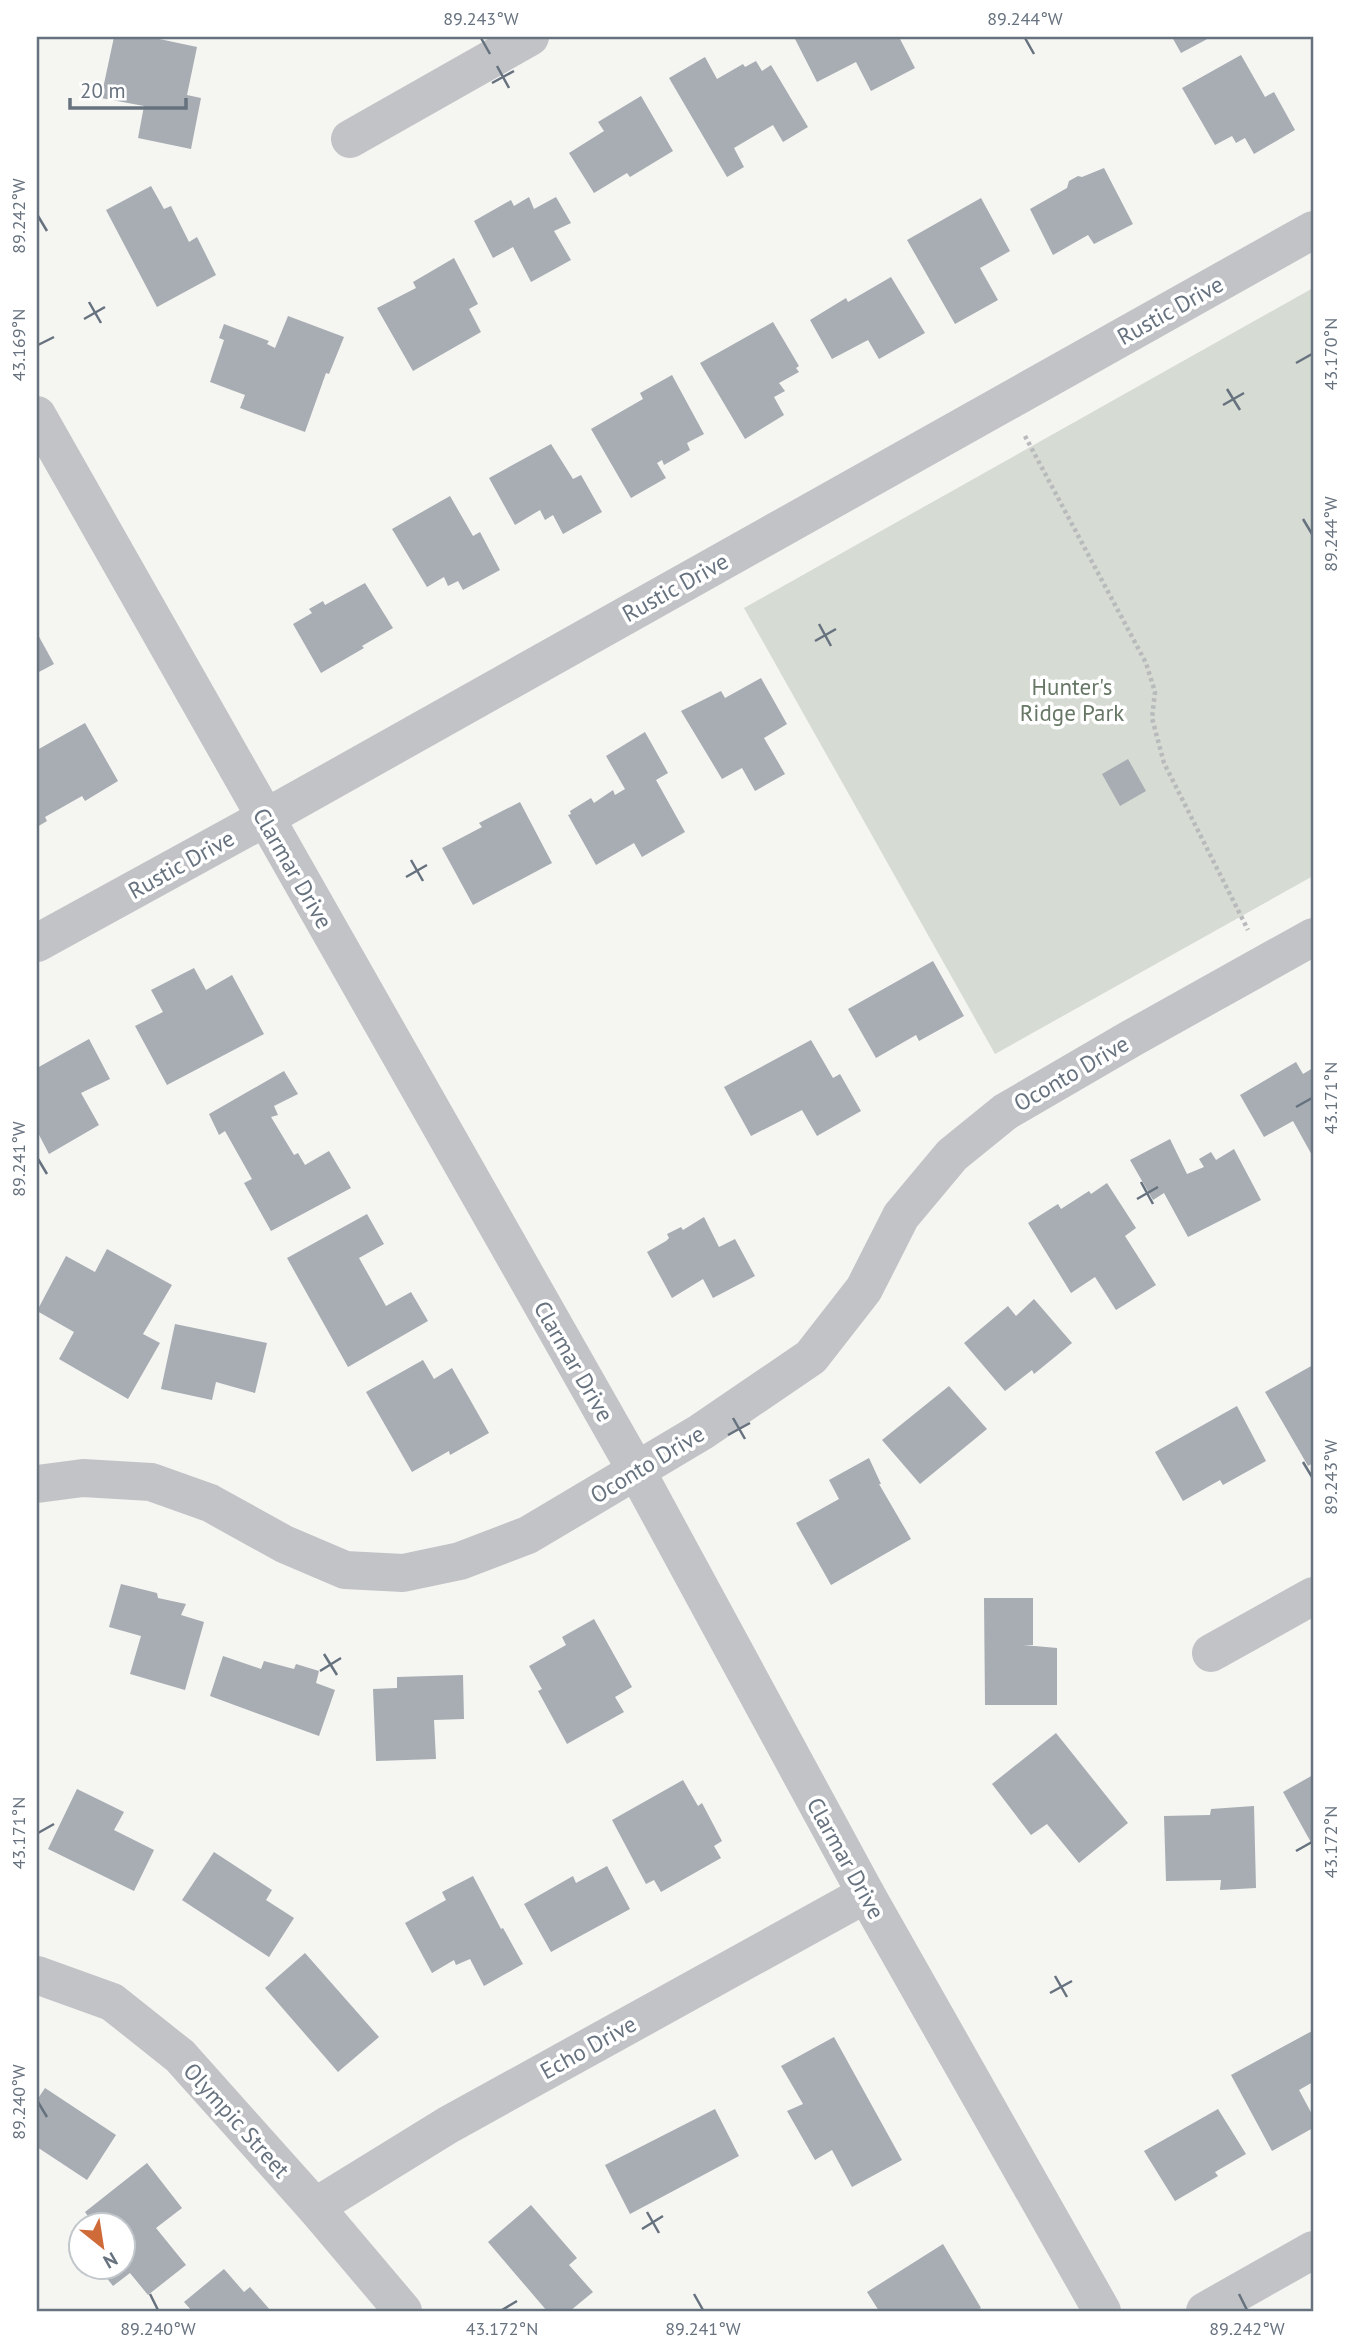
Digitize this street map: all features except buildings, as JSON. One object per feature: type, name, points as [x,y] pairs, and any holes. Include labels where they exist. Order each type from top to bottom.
[{"type":"street","points":[[350,139],[530,37]]},
{"type":"street","name":"Rustic Drive","points":[[37,943],[1313,230]]},
{"type":"street","name":"Clarmar Drive","points":[[37,415],[636,1470],[866,1894],[1102,2311]]},
{"type":"street","name":"Oconto Drive","points":[[37,1484],[83,1479],[151,1482],[210,1503],[284,1544],[345,1570],[403,1573],[460,1561],[528,1535],[701,1432],[811,1357],[864,1289],[901,1216],[952,1155],[1005,1112],[1313,937]]},
{"type":"street","points":[[1211,1653],[1313,1596]]},
{"type":"street","name":"Echo Drive","points":[[315,2207],[448,2125],[866,1894]]},
{"type":"street","name":"Olympic Street","points":[[37,1975],[112,2003],[180,2056],[315,2207],[403,2311]]},
{"type":"street","points":[[1206,2311],[1313,2250]]},
{"type":"path","points":[[1007,401],[1146,663],[1155,692],[1152,719],[1164,763],[1266,964]]},
{"type":"green space","name":"Hunter's Ridge Park","points":[[1313,288],[1313,876],[995,1054],[744,608]]}]
